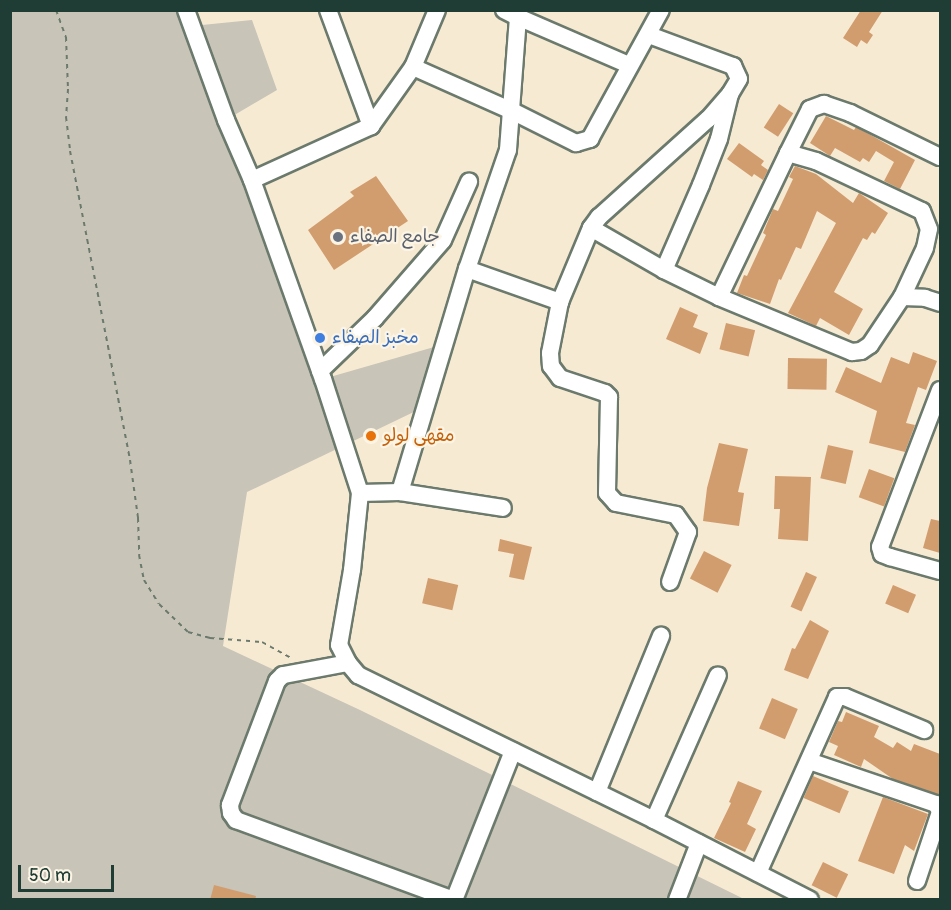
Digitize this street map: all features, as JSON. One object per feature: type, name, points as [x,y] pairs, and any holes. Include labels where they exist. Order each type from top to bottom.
[{"type":"street","points":[[186,10],[226,120],[252,180],[320,371],[360,493],[352,570],[339,645],[348,663],[358,675],[654,820],[810,900]]},
{"type":"street","points":[[328,10],[371,126]]},
{"type":"street","points":[[252,180],[371,126],[412,67],[437,10]]},
{"type":"street","points":[[412,67],[512,111],[576,143],[590,139],[629,65],[650,35],[661,10]]},
{"type":"street","points":[[400,492],[467,269],[508,150],[512,111],[511,14],[629,65]]},
{"type":"street","points":[[650,35],[733,66],[739,79],[730,94],[686,139],[598,217],[591,228],[560,302],[550,353],[551,366],[560,378],[605,393],[609,397],[607,493],[616,503],[675,515],[688,532],[670,582]]},
{"type":"street","points":[[664,270],[719,139],[730,94]]},
{"type":"street","points":[[719,297],[810,109],[824,104],[940,157]]},
{"type":"street","points":[[591,228],[664,270],[719,297],[852,352],[861,351],[870,345],[902,297],[925,248],[929,229],[922,211],[816,161],[788,153]]},
{"type":"street","points":[[320,371],[375,318],[442,240],[469,182]]},
{"type":"street","points":[[467,269],[560,302]]},
{"type":"street","points":[[902,297],[925,298],[940,303]]},
{"type":"street","points":[[940,390],[880,547],[882,554],[940,571]]},
{"type":"street","points":[[360,493],[400,492],[503,508]]},
{"type":"street","points":[[597,792],[661,636]]},
{"type":"street","points":[[348,663],[283,675],[277,681],[230,805],[231,813],[236,820],[454,900],[513,751]]},
{"type":"street","points":[[654,820],[717,675]]},
{"type":"street","points":[[758,873],[837,697],[845,697],[924,730]]},
{"type":"street","points":[[809,761],[936,804],[940,812],[917,881]]},
{"type":"street","points":[[677,900],[699,843]]},
{"type":"path","points":[[56,10],[66,37],[68,89],[66,117],[70,151],[130,460],[138,518],[139,555],[144,580],[159,604],[188,632],[210,638],[262,642],[278,649],[311,670]]},
{"type":"shaded area","points":[[10,11],[186,11],[192,26],[252,20],[277,90],[226,120],[323,379],[441,345],[420,409],[247,492],[223,646],[360,710],[744,899],[11,899]]},
{"type":"building","points":[[861,10],[883,10],[869,32],[873,35],[867,44],[861,40],[857,47],[843,38]]},
{"type":"building","points":[[779,104],[793,113],[778,137],[764,127]]},
{"type":"building","points":[[826,116],[854,130],[856,127],[915,160],[900,189],[884,181],[894,162],[876,151],[869,162],[863,158],[860,162],[835,148],[830,156],[810,143]]},
{"type":"building","points":[[739,143],[764,161],[761,165],[768,170],[763,180],[754,174],[752,177],[727,159]]},
{"type":"building","points":[[795,166],[816,174],[853,203],[859,193],[888,213],[875,234],[872,232],[867,240],[863,238],[834,292],[863,309],[849,335],[820,318],[816,326],[788,313],[836,223],[817,211],[801,249],[796,247],[781,280],[779,279],[770,304],[737,293],[766,235],[763,233],[773,209],[778,211],[793,179],[789,177]]},
{"type":"building","points":[[376,176],[408,221],[334,270],[308,230],[354,196],[350,192]]},
{"type":"building","points":[[680,307],[698,315],[693,327],[708,333],[700,354],[666,339]]},
{"type":"building","points":[[726,323],[755,330],[749,356],[719,349]]},
{"type":"building","points":[[913,352],[937,361],[926,390],[918,387],[906,423],[915,425],[905,452],[869,443],[877,411],[835,392],[846,367],[881,383],[891,357],[909,364]]},
{"type":"building","points":[[788,358],[827,359],[826,390],[787,389]]},
{"type":"building","points":[[719,443],[748,449],[738,492],[744,493],[739,526],[703,521],[707,488]]},
{"type":"building","points":[[828,445],[853,451],[846,484],[820,478]]},
{"type":"building","points":[[869,469],[894,478],[884,506],[859,497]]},
{"type":"building","points":[[775,476],[811,477],[808,541],[778,539],[780,509],[774,509]]},
{"type":"building","points":[[931,519],[940,521],[940,553],[923,548]]},
{"type":"building","points":[[500,539],[532,547],[524,580],[509,577],[514,554],[498,551]]},
{"type":"building","points":[[704,551],[732,565],[718,593],[690,579]]},
{"type":"building","points":[[806,572],[817,577],[802,612],[791,607]]},
{"type":"building","points":[[428,578],[458,585],[452,610],[422,603]]},
{"type":"building","points":[[893,585],[916,595],[908,613],[885,603]]},
{"type":"building","points":[[810,620],[829,631],[808,679],[784,670],[792,648],[795,649]]},
{"type":"building","points":[[772,698],[798,709],[785,739],[759,728]]},
{"type":"building","points":[[846,712],[879,726],[874,737],[893,748],[897,742],[911,751],[914,744],[940,754],[940,795],[893,779],[864,759],[861,767],[834,755],[838,746],[829,742],[838,721],[842,722]]},
{"type":"building","points":[[813,776],[849,791],[840,813],[804,798]]},
{"type":"building","points":[[738,781],[762,791],[747,824],[756,829],[745,852],[714,838],[731,803],[729,802]]},
{"type":"building","points":[[883,797],[928,814],[914,851],[905,845],[894,874],[858,861]]},
{"type":"building","points":[[823,862],[848,874],[837,898],[812,885]]},
{"type":"building","points":[[214,885],[256,896],[255,900],[210,900]]},
{"type":"place","name":"جامع الصفاء","points":[[338,237]]},
{"type":"place","name":"مخبز الصفاء","points":[[320,338]]},
{"type":"place","name":"مقهى لولو","points":[[371,436]]}]
